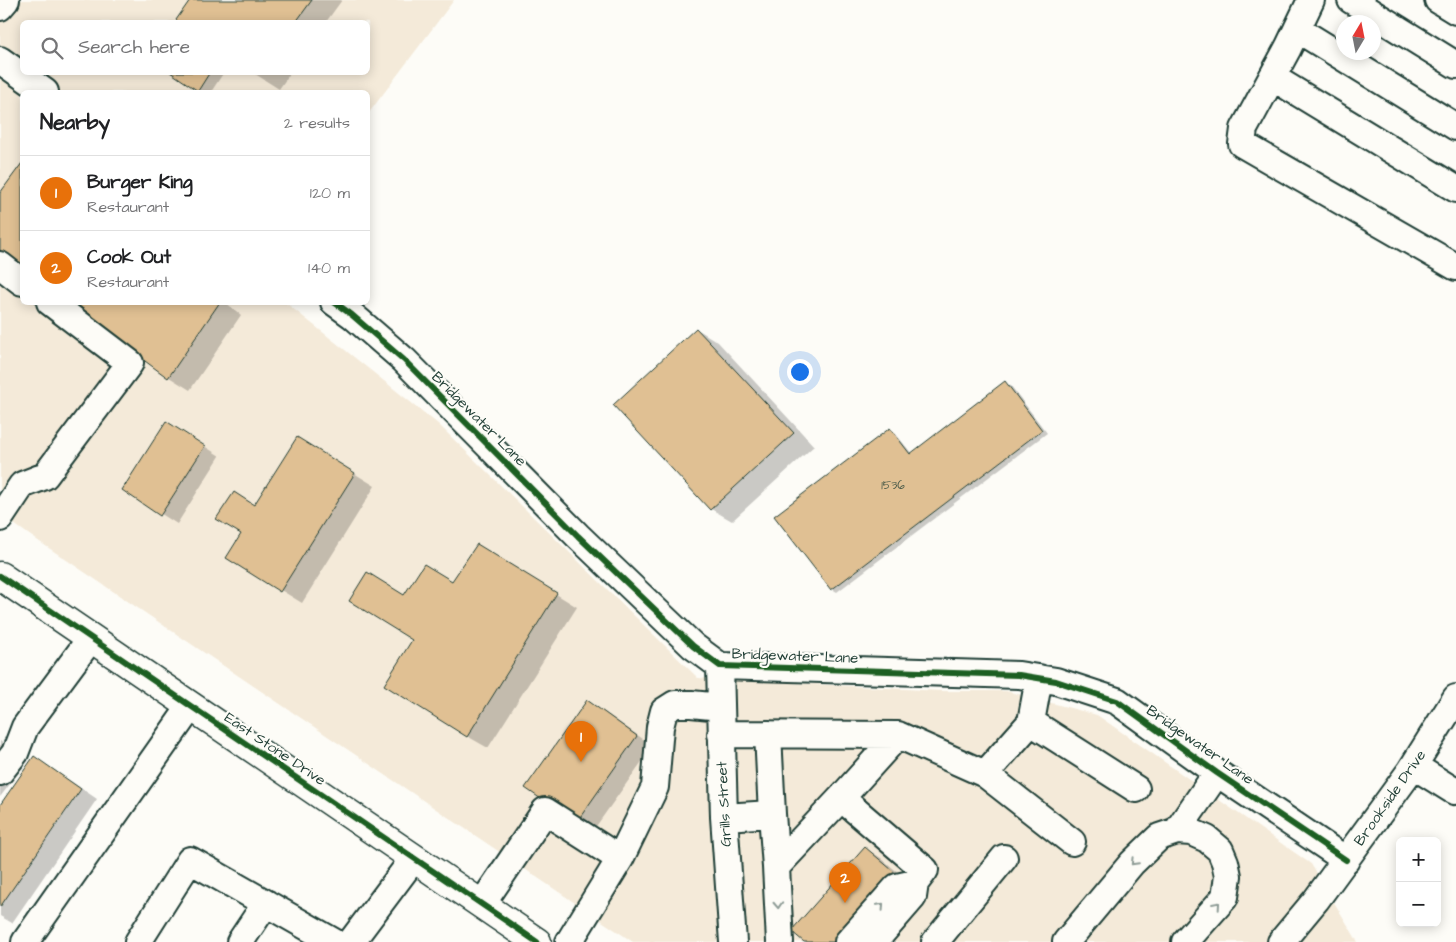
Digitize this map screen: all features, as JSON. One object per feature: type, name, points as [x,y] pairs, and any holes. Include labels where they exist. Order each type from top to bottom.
[{"type":"highway","name":"East Stone Drive","points":[[2,581],[91,638],[537,942]]},
{"type":"street","points":[[0,6],[6,0]]},
{"type":"street","points":[[1311,0],[1244,129],[1242,144],[1456,267]]},
{"type":"street","points":[[1351,0],[1456,65]]},
{"type":"street","points":[[1438,0],[1456,11]]},
{"type":"street","points":[[1297,30],[1456,127]]},
{"type":"street","points":[[0,60],[20,74]]},
{"type":"street","points":[[21,75],[42,90]]},
{"type":"street","points":[[1272,77],[1456,189]]},
{"type":"street","points":[[0,265],[20,280]]},
{"type":"street","points":[[0,518],[22,485],[45,476],[130,363],[54,305]]},
{"type":"street","name":"Bridgewater Lane","points":[[338,305],[404,360],[578,536],[693,646],[720,666],[1019,675],[1056,681],[1118,701],[1217,773],[1346,860]]},
{"type":"street","points":[[0,772],[15,753],[10,735],[25,728],[91,638]]},
{"type":"street","name":"Grills Street","points":[[720,666],[724,817],[733,942]]},
{"type":"street","points":[[985,774],[1031,722],[1039,678]]},
{"type":"street","name":"Brookside Drive","points":[[1282,942],[1346,860],[1414,766],[1456,698]]},
{"type":"street","points":[[569,942],[620,859],[655,787],[660,727],[664,711],[675,704],[721,707]]},
{"type":"street","points":[[25,942],[191,706]]},
{"type":"street","points":[[1031,722],[1136,789]]},
{"type":"street","points":[[721,734],[898,735],[985,774],[1072,842]]},
{"type":"street","points":[[768,734],[780,942]]},
{"type":"street","points":[[776,867],[898,735]]},
{"type":"street","points":[[1414,766],[1454,791],[1456,790]]},
{"type":"street","points":[[1177,831],[1217,773]]},
{"type":"street","points":[[841,798],[920,876]]},
{"type":"street","points":[[482,904],[545,810],[620,859]]},
{"type":"street","points":[[724,817],[772,814]]},
{"type":"street","points":[[1066,942],[1132,863],[1159,837],[1177,831],[1191,832],[1207,839],[1220,850],[1228,876],[1225,897],[1190,940]]},
{"type":"street","points":[[351,942],[414,858]]},
{"type":"street","points":[[935,942],[1004,858]]},
{"type":"street","points":[[138,942],[190,860],[334,942]]},
{"type":"street","points":[[848,942],[898,886],[920,876]]},
{"type":"street","points":[[874,942],[913,897],[920,876]]},
{"type":"street","points":[[240,942],[266,903]]},
{"type":"shaded area","points":[[0,0],[454,0],[370,111],[370,90],[20,90],[20,305],[289,305],[438,424],[698,678],[942,691],[1006,691],[1097,715],[1311,864],[1358,942],[633,942],[0,514]]},
{"type":"building","points":[[190,0],[312,0],[297,20],[176,20]]},
{"type":"building","points":[[174,75],[208,75],[199,90]]},
{"type":"building","points":[[20,166],[20,270],[0,255],[0,193]]},
{"type":"building","points":[[69,305],[218,305],[168,378]]},
{"type":"building","points":[[696,328],[794,433],[710,510],[613,405]]},
{"type":"building","points":[[1005,381],[1042,430],[831,590],[774,516],[890,428],[910,454]]},
{"type":"building","points":[[166,421],[205,446],[160,516],[122,490]]},
{"type":"building","points":[[297,437],[355,473],[280,592],[226,558],[241,534],[216,519],[234,492],[254,505]]},
{"type":"building","points":[[477,544],[557,593],[467,737],[384,685],[412,640],[349,601],[367,572],[404,595],[424,564],[452,581]]},
{"type":"building","points":[[587,700],[637,736],[576,823],[525,788]]},
{"type":"building","points":[[34,756],[81,789],[0,907],[0,805]]},
{"type":"building","points":[[865,847],[899,876],[840,942],[804,942],[791,931]]},
{"type":"cycle path","points":[[338,305],[404,360],[578,536],[693,646],[720,666],[1019,675],[1056,681],[1117,701],[1217,773],[1346,860]]},
{"type":"cycle path","points":[[0,576],[537,942]]},
{"type":"place","name":"Burger King","points":[[581,762]]},
{"type":"place","name":"Cook Out","points":[[845,903]]}]
